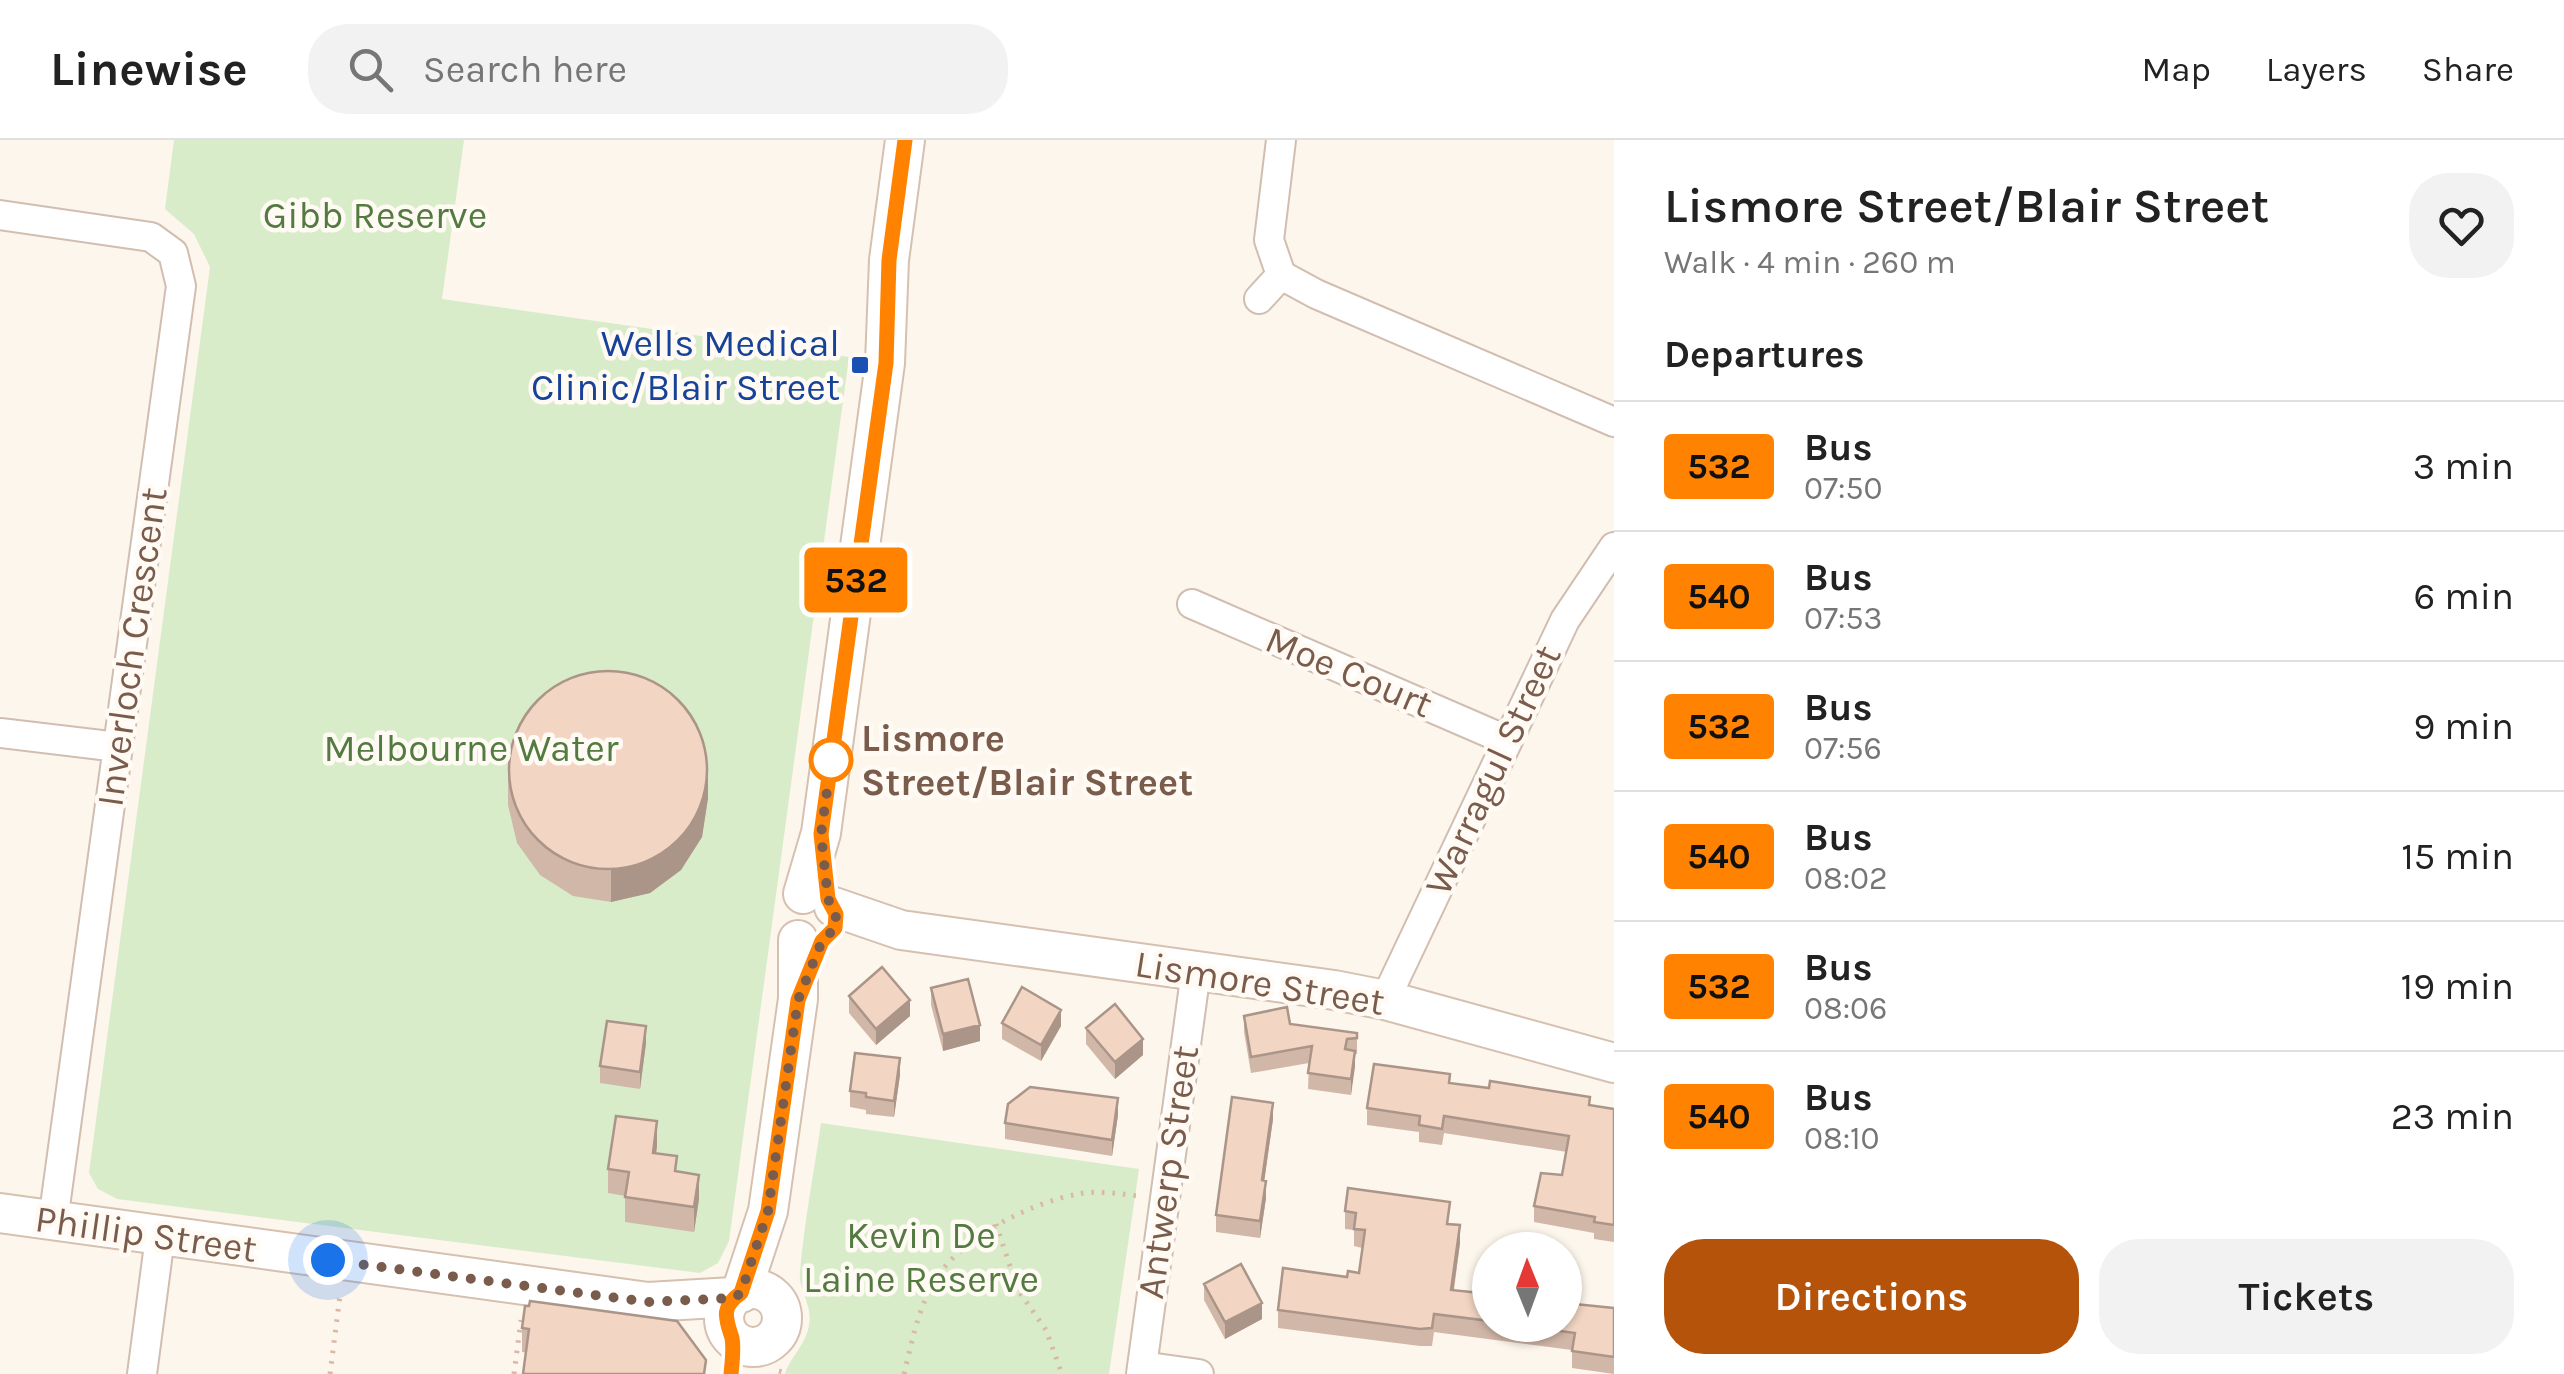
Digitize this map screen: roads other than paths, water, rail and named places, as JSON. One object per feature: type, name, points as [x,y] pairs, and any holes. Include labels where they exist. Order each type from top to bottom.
[{"type":"street","points":[[886,363],[889,260],[905,140]]},
{"type":"street","points":[[753,1339],[798,1000],[820,919],[821,834],[886,363],[910,262],[928,140]]},
{"type":"street","points":[[1282,140],[1269,240],[1281,275],[1316,294],[1614,422]]},
{"type":"street","name":"Inverloch Crescent","points":[[0,215],[151,237],[164,245],[178,263],[180,305],[53,1221]]},
{"type":"street","points":[[1259,299],[1281,275]]},
{"type":"street","name":"Warragul Street","points":[[1385,1000],[1565,620],[1614,548]]},
{"type":"street","name":"Moe Court","points":[[1192,604],[1506,740]]},
{"type":"street","points":[[0,733],[118,747]]},
{"type":"street","name":"Lismore Street","points":[[820,919],[1334,990],[1385,1000],[1614,1063]]},
{"type":"street","name":"Antwerp Street","points":[[1141,1370],[1196,971]]},
{"type":"street","name":"Phillip Street","points":[[0,1214],[648,1302],[753,1339]]},
{"type":"street","points":[[142,1374],[160,1237]]},
{"type":"street","points":[[1141,1370],[1199,1374]]},
{"type":"place","name":"Wells Medical Clinic/Blair Street","points":[[860,365]]},
{"type":"place","name":"Lismore Street/Blair Street","points":[[831,760]]},
{"type":"park label","name":"Gibb Reserve","points":[[375,215]]},
{"type":"park label","name":"Melbourne Water","points":[[471,748]]},
{"type":"park label","name":"Kevin De Laine Reserve","points":[[921,1257]]}]
